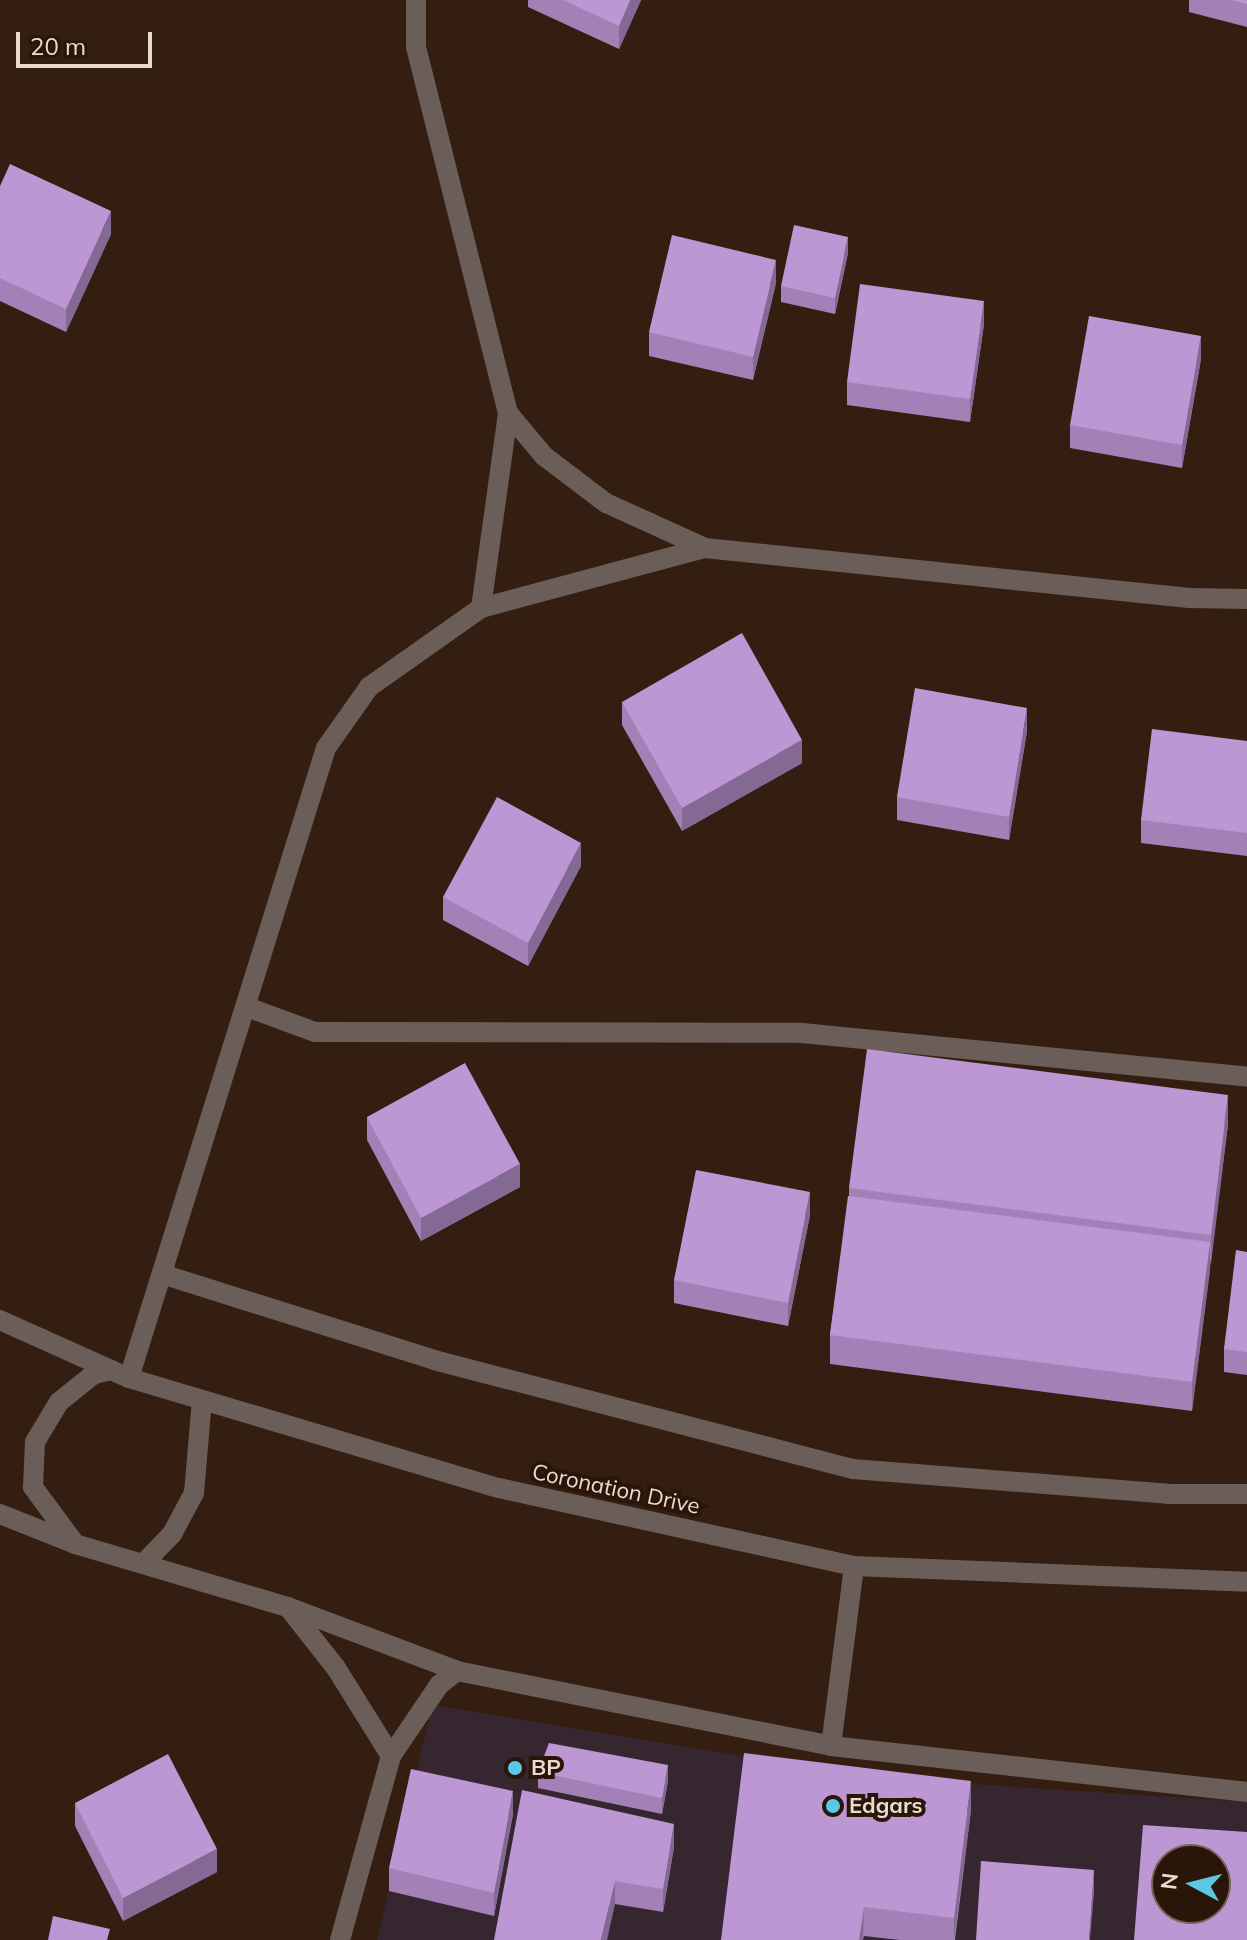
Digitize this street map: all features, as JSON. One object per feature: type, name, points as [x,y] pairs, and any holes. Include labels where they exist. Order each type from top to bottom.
[{"type":"street","points":[[416,0],[416,47],[508,413],[481,608]]},
{"type":"street","points":[[508,413],[544,456],[606,503],[705,548],[1189,598],[1247,599]]},
{"type":"street","points":[[75,1544],[33,1487],[35,1442],[59,1402],[94,1374],[120,1374],[165,1275],[326,748],[369,687],[481,608],[705,548]]},
{"type":"street","points":[[247,1007],[315,1032],[802,1033],[1247,1077]]},
{"type":"street","points":[[165,1275],[434,1360],[853,1469],[1168,1494],[1247,1494]]},
{"type":"street","name":"Coronation Drive","points":[[0,1320],[120,1374],[499,1488],[854,1566],[1247,1582]]},
{"type":"street","points":[[144,1563],[172,1534],[194,1493],[202,1400]]},
{"type":"street","points":[[0,1514],[75,1544],[288,1607],[457,1671],[831,1746],[1247,1792]]},
{"type":"street","points":[[831,1746],[854,1566]]},
{"type":"street","points":[[288,1607],[336,1668],[391,1756]]},
{"type":"street","points":[[340,1940],[391,1756],[439,1685],[457,1671]]},
{"type":"shaded area","points":[[432,1705],[879,1778],[1247,1802],[1247,1940],[377,1940]]},
{"type":"building","points":[[563,0],[630,0],[619,26]]},
{"type":"building","points":[[10,164],[111,211],[66,309],[0,278],[0,186]]},
{"type":"building","points":[[794,225],[848,237],[835,298],[781,286]]},
{"type":"building","points":[[672,235],[776,260],[753,357],[649,332]]},
{"type":"building","points":[[860,284],[984,301],[970,399],[847,382]]},
{"type":"building","points":[[1089,316],[1201,336],[1182,445],[1070,425]]},
{"type":"building","points":[[742,633],[802,740],[682,808],[622,702]]},
{"type":"building","points":[[915,688],[1027,708],[1009,817],[897,797]]},
{"type":"building","points":[[1152,729],[1247,741],[1247,833],[1141,820]]},
{"type":"building","points":[[497,797],[581,843],[528,943],[443,897]]},
{"type":"building","points":[[867,1049],[1228,1095],[1211,1235],[849,1188]]},
{"type":"building","points":[[465,1063],[520,1164],[421,1218],[367,1117]]},
{"type":"building","points":[[696,1170],[810,1192],[788,1303],[674,1280]]},
{"type":"building","points":[[848,1196],[1210,1242],[1192,1382],[830,1335]]},
{"type":"building","points":[[1236,1250],[1247,1252],[1247,1352],[1224,1349]]},
{"type":"building","points":[[549,1743],[668,1765],[662,1798],[538,1772]]},
{"type":"building","points":[[744,1753],[971,1781],[954,1918],[864,1907],[859,1940],[721,1940]]},
{"type":"building","points":[[168,1754],[217,1849],[123,1898],[75,1803]]},
{"type":"building","points":[[411,1769],[513,1791],[494,1893],[389,1868]]},
{"type":"building","points":[[522,1790],[674,1824],[663,1889],[615,1881],[601,1940],[494,1940]]},
{"type":"building","points":[[1143,1825],[1247,1832],[1247,1940],[1134,1940]]},
{"type":"building","points":[[981,1861],[1094,1870],[1089,1940],[976,1940]]},
{"type":"building","points":[[53,1916],[110,1929],[107,1940],[48,1940]]},
{"type":"place","name":"BP","points":[[515,1768]]},
{"type":"place","name":"Edgars","points":[[833,1806]]}]
